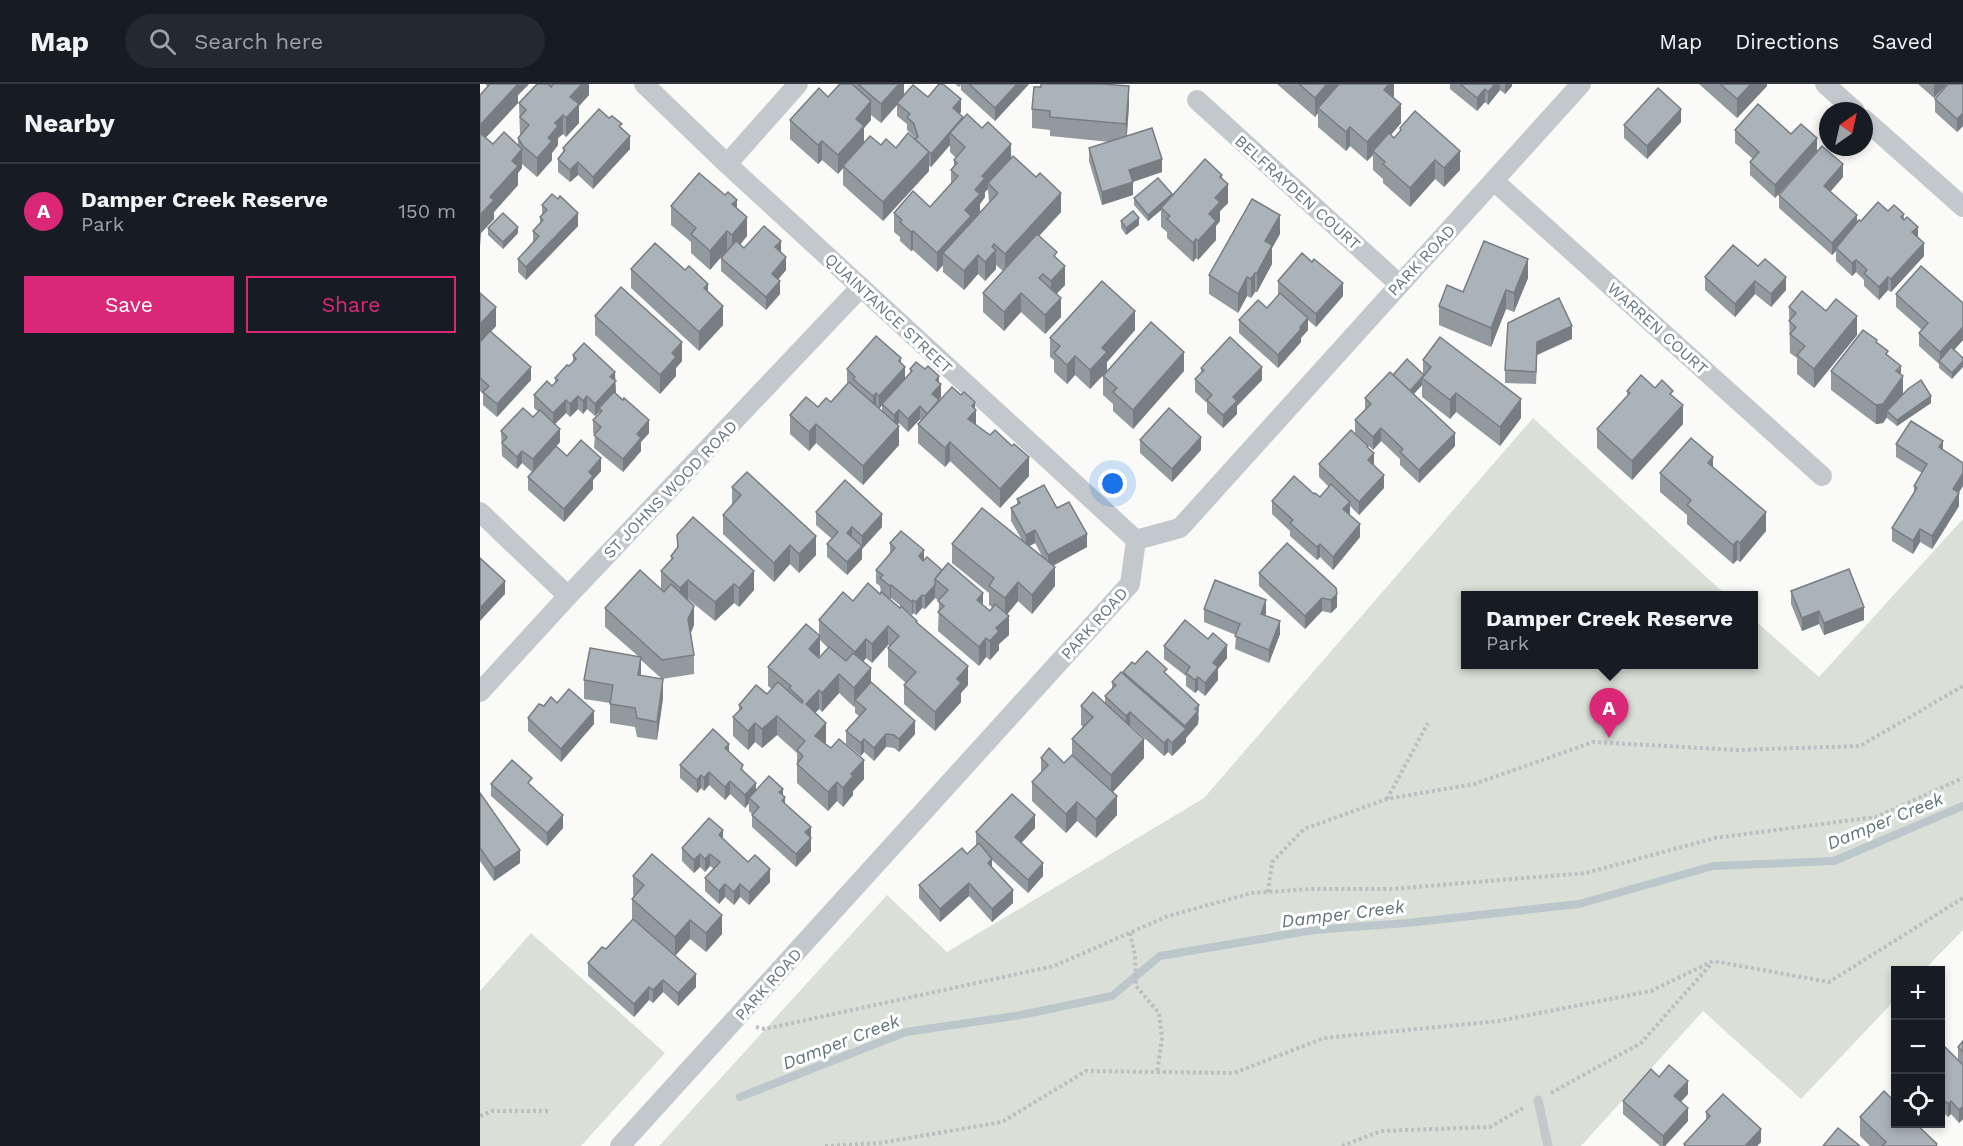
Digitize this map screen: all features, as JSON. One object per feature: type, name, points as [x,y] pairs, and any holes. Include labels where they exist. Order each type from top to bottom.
[{"type":"street","name":"QUAINTANCE STREET","points":[[644,84],[727,164],[1136,540]]},
{"type":"street","points":[[727,164],[798,84]]},
{"type":"street","name":"PARK ROAD","points":[[620,1146],[1130,584],[1136,540],[1180,528],[1581,84]]},
{"type":"street","points":[[1825,84],[1846,102]]},
{"type":"street","name":"BELFRAYDEN COURT","points":[[1197,100],[1398,284]]},
{"type":"street","points":[[1873,127],[1963,207]]},
{"type":"street","name":"WARREN COURT","points":[[1494,181],[1822,476]]},
{"type":"street","name":"ST JOHNS WOOD ROAD","points":[[480,692],[861,287]]},
{"type":"street","points":[[480,512],[568,596]]},
{"type":"lane","points":[[1538,1100],[1548,1146]]},
{"type":"path","points":[[1268,892],[1272,862],[1304,829],[1387,800],[1474,784],[1593,742],[1737,750],[1860,746],[1963,686]]},
{"type":"path","points":[[1387,800],[1428,723]]},
{"type":"path","points":[[735,1021],[765,1029],[1054,966],[1168,916],[1252,893],[1311,889],[1391,890],[1586,873],[1715,838],[1876,817],[1963,778]]},
{"type":"path","points":[[825,1146],[878,1145],[1002,1122],[1086,1071],[1234,1072],[1324,1038],[1499,1021],[1651,991],[1713,961],[1829,982],[1963,898]]},
{"type":"path","points":[[1130,933],[1135,956],[1136,986],[1159,1013],[1162,1039],[1157,1072]]},
{"type":"path","points":[[1342,1146],[1381,1131],[1490,1127],[1641,1043],[1713,961]]},
{"type":"path","points":[[480,1116],[492,1111],[549,1111]]},
{"type":"shaded area","points":[[1533,418],[1722,591],[1461,591],[1461,669],[1758,669],[1758,623],[1819,677],[1963,519],[1963,930],[1928,966],[1891,966],[1891,1004],[1801,1099],[1703,1011],[1581,1146],[659,1146],[887,895],[947,952],[1204,798]]},
{"type":"shaded area","points":[[531,933],[665,1053],[581,1146],[480,1146],[480,991]]},
{"type":"building","points":[[490,84],[518,84],[480,125],[480,95]]},
{"type":"building","points":[[537,84],[548,84],[551,87],[553,84],[582,84],[570,97],[579,104],[566,118],[563,115],[555,123],[558,126],[548,138],[552,141],[537,158],[523,146],[518,138],[529,125],[520,117],[526,110],[519,103]]},
{"type":"building","points":[[840,84],[852,84],[871,101],[856,119],[864,126],[838,155],[822,141],[818,145],[790,120],[819,88],[828,97]]},
{"type":"building","points":[[858,84],[899,84],[881,104]]},
{"type":"building","points":[[939,84],[943,84],[961,99],[953,108],[963,117],[931,154],[915,139],[918,137],[914,124],[907,117],[910,114],[897,103],[913,85],[928,97]]},
{"type":"building","points":[[969,84],[1017,84],[995,108]]},
{"type":"building","points":[[1041,84],[1129,86],[1126,124],[1050,117],[1050,111],[1032,109],[1034,87],[1041,87]]},
{"type":"building","points":[[1299,84],[1327,84],[1315,98]]},
{"type":"building","points":[[1339,84],[1389,84],[1384,90],[1401,104],[1367,142],[1350,127],[1346,132],[1318,108]]},
{"type":"building","points":[[1460,84],[1495,84],[1488,92],[1485,89],[1477,98]]},
{"type":"building","points":[[1720,84],[1751,84],[1737,99]]},
{"type":"building","points":[[1948,84],[1963,84],[1963,113],[1957,119],[1935,99]]},
{"type":"building","points":[[1658,88],[1681,109],[1647,146],[1624,125]]},
{"type":"building","points":[[1758,104],[1791,134],[1801,124],[1817,138],[1775,185],[1750,162],[1759,152],[1735,130]]},
{"type":"building","points":[[599,109],[609,118],[612,116],[622,124],[619,126],[630,136],[593,177],[578,162],[570,170],[558,159],[565,150],[563,148]]},
{"type":"building","points":[[1415,111],[1460,151],[1444,168],[1435,160],[1410,188],[1383,164],[1385,162],[1373,151],[1389,133],[1394,138]]},
{"type":"building","points":[[967,114],[982,128],[988,122],[1011,144],[982,176],[985,178],[975,190],[980,194],[965,210],[971,216],[937,253],[900,222],[902,220],[894,213],[913,191],[930,207],[958,176],[951,170],[957,163],[954,160],[965,147],[950,133]]},
{"type":"building","points":[[1152,128],[1162,159],[1129,170],[1133,182],[1102,192],[1089,148]]},
{"type":"building","points":[[504,132],[522,149],[512,161],[518,166],[490,197],[494,200],[480,215],[480,133],[493,144]]},
{"type":"building","points":[[908,133],[929,152],[883,202],[843,166],[870,136],[881,145],[886,139],[896,148]]},
{"type":"building","points":[[1819,149],[1819,156],[1834,156],[1843,164],[1824,186],[1857,215],[1832,243],[1779,195]]},
{"type":"building","points":[[1013,156],[1036,177],[1040,173],[1061,193],[1005,254],[994,244],[992,247],[996,250],[985,262],[978,255],[964,271],[943,253],[998,193],[988,183]]},
{"type":"building","points":[[1205,159],[1228,184],[1215,198],[1220,202],[1209,214],[1216,221],[1198,241],[1196,239],[1193,243],[1167,219],[1170,216],[1161,208]]},
{"type":"building","points":[[699,173],[725,195],[728,192],[737,200],[732,204],[747,217],[732,235],[727,231],[710,251],[691,234],[696,228],[671,206]]},
{"type":"building","points":[[1158,178],[1172,194],[1148,215],[1134,198]]},
{"type":"building","points":[[552,194],[558,199],[560,196],[578,213],[526,267],[518,259],[539,236],[533,231],[543,220],[540,217],[547,210],[542,205]]},
{"type":"building","points":[[1252,199],[1280,215],[1265,241],[1272,245],[1257,273],[1251,279],[1247,277],[1238,294],[1209,275]]},
{"type":"building","points":[[1878,202],[1888,211],[1894,205],[1904,214],[1901,217],[1904,220],[1907,217],[1918,227],[1912,232],[1924,243],[1891,279],[1888,277],[1879,287],[1864,273],[1867,270],[1861,264],[1856,260],[1852,263],[1836,248],[1859,220],[1861,221]]},
{"type":"building","points":[[1133,211],[1139,218],[1126,228],[1121,221]]},
{"type":"building","points":[[503,213],[518,227],[503,242],[488,228]]},
{"type":"building","points":[[764,226],[781,241],[775,247],[786,257],[772,274],[780,281],[766,297],[721,258],[736,241],[744,248]]},
{"type":"building","points":[[1037,234],[1057,252],[1054,256],[1065,266],[1051,281],[1043,274],[1039,278],[1061,298],[1045,315],[1021,293],[1004,312],[983,293]]},
{"type":"building","points":[[1484,241],[1528,259],[1514,293],[1506,290],[1491,328],[1439,306],[1447,285],[1463,292]]},
{"type":"building","points":[[655,243],[685,270],[689,266],[708,284],[704,288],[723,306],[699,332],[631,269]]},
{"type":"building","points":[[1733,245],[1758,266],[1765,259],[1786,277],[1771,294],[1755,281],[1735,304],[1705,277]]},
{"type":"building","points":[[1302,253],[1312,262],[1314,259],[1343,283],[1316,314],[1278,281]]},
{"type":"building","points":[[1921,266],[1963,303],[1963,327],[1940,352],[1919,333],[1928,323],[1896,294]]},
{"type":"building","points":[[1102,281],[1135,311],[1102,348],[1107,352],[1090,370],[1075,356],[1067,365],[1054,353],[1060,346],[1050,338]]},
{"type":"building","points":[[621,287],[682,342],[672,353],[676,357],[660,375],[595,316]]},
{"type":"building","points":[[1802,291],[1826,311],[1836,299],[1857,316],[1814,369],[1797,355],[1805,346],[1790,334],[1796,327],[1789,321],[1796,313],[1789,307]]},
{"type":"building","points":[[480,293],[496,307],[480,324]]},
{"type":"building","points":[[1280,293],[1308,318],[1278,355],[1239,320],[1258,300],[1267,308]]},
{"type":"building","points":[[1559,298],[1572,326],[1537,342],[1536,372],[1505,370],[1508,323]]},
{"type":"building","points":[[1151,322],[1184,352],[1133,410],[1113,392],[1117,388],[1103,376]]},
{"type":"building","points":[[1863,330],[1877,340],[1876,342],[1888,351],[1886,354],[1901,366],[1896,371],[1903,376],[1883,404],[1876,405],[1831,371]]},
{"type":"building","points":[[490,331],[531,367],[497,404],[483,392],[489,386],[480,378],[480,342]]},
{"type":"building","points":[[876,336],[901,358],[899,361],[905,367],[879,396],[876,393],[873,396],[853,379],[855,377],[847,369]]},
{"type":"building","points":[[1230,337],[1262,367],[1233,397],[1237,401],[1223,415],[1207,400],[1212,395],[1195,379],[1204,370],[1201,368]]},
{"type":"building","points":[[1440,337],[1521,399],[1500,427],[1456,393],[1450,400],[1422,378],[1431,367],[1423,360]]},
{"type":"building","points":[[584,343],[615,372],[610,377],[616,381],[595,404],[587,396],[583,401],[578,396],[570,404],[566,400],[553,413],[534,395],[547,381],[552,386],[558,380],[555,378],[576,359],[573,355]]},
{"type":"building","points":[[1951,347],[1963,358],[1952,373],[1939,361]]},
{"type":"building","points":[[1407,359],[1424,375],[1410,391],[1393,375]]},
{"type":"building","points":[[916,362],[925,369],[928,366],[939,376],[936,380],[941,384],[932,394],[939,400],[927,414],[920,406],[908,419],[899,410],[894,415],[882,404],[912,371],[910,369]]},
{"type":"building","points":[[1390,372],[1455,433],[1419,470],[1400,452],[1403,449],[1381,428],[1373,437],[1355,420],[1371,404],[1365,398]]},
{"type":"building","points":[[1641,375],[1655,388],[1662,380],[1673,391],[1670,394],[1683,405],[1632,461],[1597,429],[1630,393],[1627,391]]},
{"type":"building","points":[[1921,380],[1931,396],[1897,420],[1887,411],[1908,389]]},
{"type":"building","points":[[849,382],[899,426],[863,466],[816,424],[809,432],[790,415],[806,397],[818,407],[826,398],[831,402]]},
{"type":"building","points":[[952,387],[961,395],[964,392],[975,402],[972,406],[976,410],[968,419],[990,435],[995,430],[1012,446],[1014,444],[1029,457],[1000,489],[950,442],[945,448],[918,424]]},
{"type":"building","points":[[614,392],[649,420],[637,434],[641,438],[623,459],[594,435],[601,427],[593,420],[602,411],[599,408]]},
{"type":"building","points":[[523,408],[533,417],[540,410],[560,429],[533,459],[522,451],[517,457],[502,443],[507,437],[501,431]]},
{"type":"building","points":[[1169,408],[1201,437],[1172,469],[1140,440]]},
{"type":"building","points":[[1911,421],[1943,441],[1939,447],[1963,463],[1963,473],[1953,489],[1959,493],[1932,536],[1920,529],[1913,541],[1892,528],[1917,488],[1914,486],[1927,464],[1896,444]]},
{"type":"building","points":[[1351,430],[1374,453],[1368,460],[1384,475],[1359,502],[1319,464]]},
{"type":"building","points":[[1691,438],[1713,457],[1708,463],[1766,512],[1740,543],[1737,541],[1733,545],[1687,505],[1691,500],[1660,473]]},
{"type":"building","points":[[581,440],[601,458],[589,472],[593,476],[564,509],[528,477],[556,446],[567,456]]},
{"type":"building","points":[[747,472],[816,536],[799,554],[790,545],[774,563],[723,515],[741,495],[732,487]]},
{"type":"building","points":[[1294,476],[1320,497],[1331,484],[1350,502],[1343,509],[1360,524],[1333,557],[1320,544],[1317,547],[1290,523],[1293,520],[1272,501]]},
{"type":"building","points":[[845,480],[882,514],[862,536],[852,527],[847,533],[862,546],[847,562],[827,544],[838,532],[816,512]]},
{"type":"building","points":[[1044,485],[1057,508],[1069,502],[1087,534],[1048,555],[1035,530],[1026,535],[1011,508],[1020,503],[1017,499]]},
{"type":"building","points":[[982,508],[1055,567],[1032,595],[1018,582],[1005,598],[989,586],[994,578],[952,544]]},
{"type":"building","points":[[693,517],[754,571],[739,588],[734,584],[715,602],[688,580],[680,588],[661,571],[673,558],[671,556],[678,547],[677,535]]},
{"type":"building","points":[[901,531],[924,550],[919,556],[923,561],[927,557],[942,570],[935,579],[935,585],[916,602],[913,600],[912,602],[880,578],[883,575],[876,570],[895,548],[890,543]]},
{"type":"building","points":[[1287,543],[1336,588],[1337,594],[1331,600],[1322,598],[1305,616],[1259,573]]},
{"type":"building","points":[[480,558],[505,581],[480,608]]},
{"type":"building","points":[[948,563],[983,593],[977,600],[990,611],[995,604],[1009,616],[996,628],[999,631],[990,641],[986,638],[979,647],[938,612],[944,606],[938,601],[948,590],[935,579]]},
{"type":"building","points":[[1849,569],[1864,607],[1824,623],[1819,611],[1802,618],[1791,591]]},
{"type":"building","points":[[640,570],[664,592],[671,584],[694,606],[688,619],[694,655],[662,660],[605,608]]},
{"type":"building","points":[[1215,580],[1266,600],[1261,614],[1280,621],[1269,650],[1235,636],[1240,624],[1204,609]]},
{"type":"building","points":[[868,583],[900,608],[901,606],[916,622],[968,666],[957,679],[961,683],[935,712],[904,685],[916,672],[888,648],[899,636],[888,626],[872,644],[866,639],[855,652],[819,620],[843,592],[853,601]]},
{"type":"building","points":[[1185,620],[1208,639],[1213,633],[1227,645],[1213,663],[1218,667],[1205,683],[1198,677],[1195,680],[1186,673],[1190,667],[1164,646]]},
{"type":"building","points":[[806,624],[820,636],[809,649],[819,658],[829,647],[846,661],[853,653],[871,668],[854,688],[839,674],[822,693],[819,690],[806,704],[826,723],[815,736],[831,748],[839,739],[864,760],[851,774],[853,776],[843,788],[837,782],[828,792],[797,764],[803,756],[797,750],[805,741],[777,716],[762,729],[755,723],[748,731],[733,717],[742,708],[739,705],[756,685],[767,694],[778,682],[802,703],[803,701],[789,688],[791,686],[768,667]]},
{"type":"building","points":[[590,648],[641,657],[638,675],[663,679],[657,722],[637,718],[635,708],[610,704],[613,685],[584,680]]},
{"type":"building","points":[[1147,651],[1167,669],[1164,672],[1199,705],[1195,709],[1198,711],[1185,726],[1123,672],[1132,662],[1135,664]]},
{"type":"building","points":[[1121,672],[1186,729],[1172,743],[1168,739],[1164,743],[1130,712],[1126,716],[1105,696],[1116,685],[1112,682]]},
{"type":"building","points":[[871,682],[915,721],[899,739],[894,735],[886,734],[874,748],[864,739],[861,743],[846,731],[866,709],[855,700]]},
{"type":"building","points":[[569,689],[594,711],[561,749],[528,718],[539,704],[544,706],[551,697],[557,703]]},
{"type":"building","points":[[1093,692],[1144,739],[1111,775],[1072,739],[1093,717],[1081,706]]},
{"type":"building","points":[[713,729],[729,744],[725,748],[743,765],[741,769],[756,783],[745,795],[730,781],[725,787],[709,772],[704,778],[701,775],[697,780],[680,765]]},
{"type":"building","points":[[1049,748],[1064,763],[1072,755],[1117,796],[1096,819],[1077,802],[1066,814],[1032,782],[1048,765],[1041,758]]},
{"type":"building","points":[[512,760],[532,778],[528,783],[563,815],[547,833],[491,784]]},
{"type":"building","points":[[769,776],[783,789],[779,792],[785,797],[782,801],[811,827],[805,832],[811,838],[796,854],[752,815],[759,807],[749,798]]},
{"type":"building","points":[[480,793],[520,850],[494,868],[480,848]]},
{"type":"building","points":[[1012,794],[1035,815],[1015,837],[1043,863],[1028,880],[976,832]]},
{"type":"building","points":[[709,818],[723,830],[719,835],[748,862],[755,855],[770,869],[749,892],[740,884],[734,892],[725,884],[719,891],[705,878],[720,862],[710,854],[705,859],[700,854],[694,860],[682,848]]},
{"type":"building","points":[[979,843],[992,859],[988,863],[1013,890],[992,909],[969,883],[940,909],[919,885],[962,848],[967,854]]},
{"type":"building","points":[[652,854],[722,915],[706,933],[690,920],[675,937],[632,899],[644,885],[633,876]]},
{"type":"building","points":[[633,919],[696,974],[678,993],[663,980],[653,990],[649,987],[634,1004],[588,963],[602,947],[606,949]]},
{"type":"building","points":[[1963,1041],[1963,1052],[1958,1047]]},
{"type":"building","points":[[1945,1047],[1963,1065],[1963,1106],[1959,1110],[1951,1101],[1948,1104],[1945,1101]]},
{"type":"building","points":[[1669,1065],[1688,1081],[1674,1096],[1688,1108],[1663,1136],[1623,1101],[1651,1069],[1659,1077]]},
{"type":"building","points":[[1884,1091],[1891,1098],[1891,1128],[1920,1128],[1937,1144],[1936,1146],[1882,1146],[1886,1142],[1860,1117]]},
{"type":"building","points":[[1723,1094],[1761,1129],[1745,1146],[1686,1146],[1684,1144],[1710,1116],[1706,1112]]},
{"type":"building","points":[[1838,1128],[1860,1146],[1823,1146]]},
{"type":"waterway","name":"Damper Creek","points":[[740,1097],[906,1032],[1021,1015],[1112,996],[1160,956],[1314,930],[1407,923],[1579,904],[1713,866],[1834,861],[1963,806]]},
{"type":"place","name":"Damper Creek Reserve","points":[[1609,738]]}]
